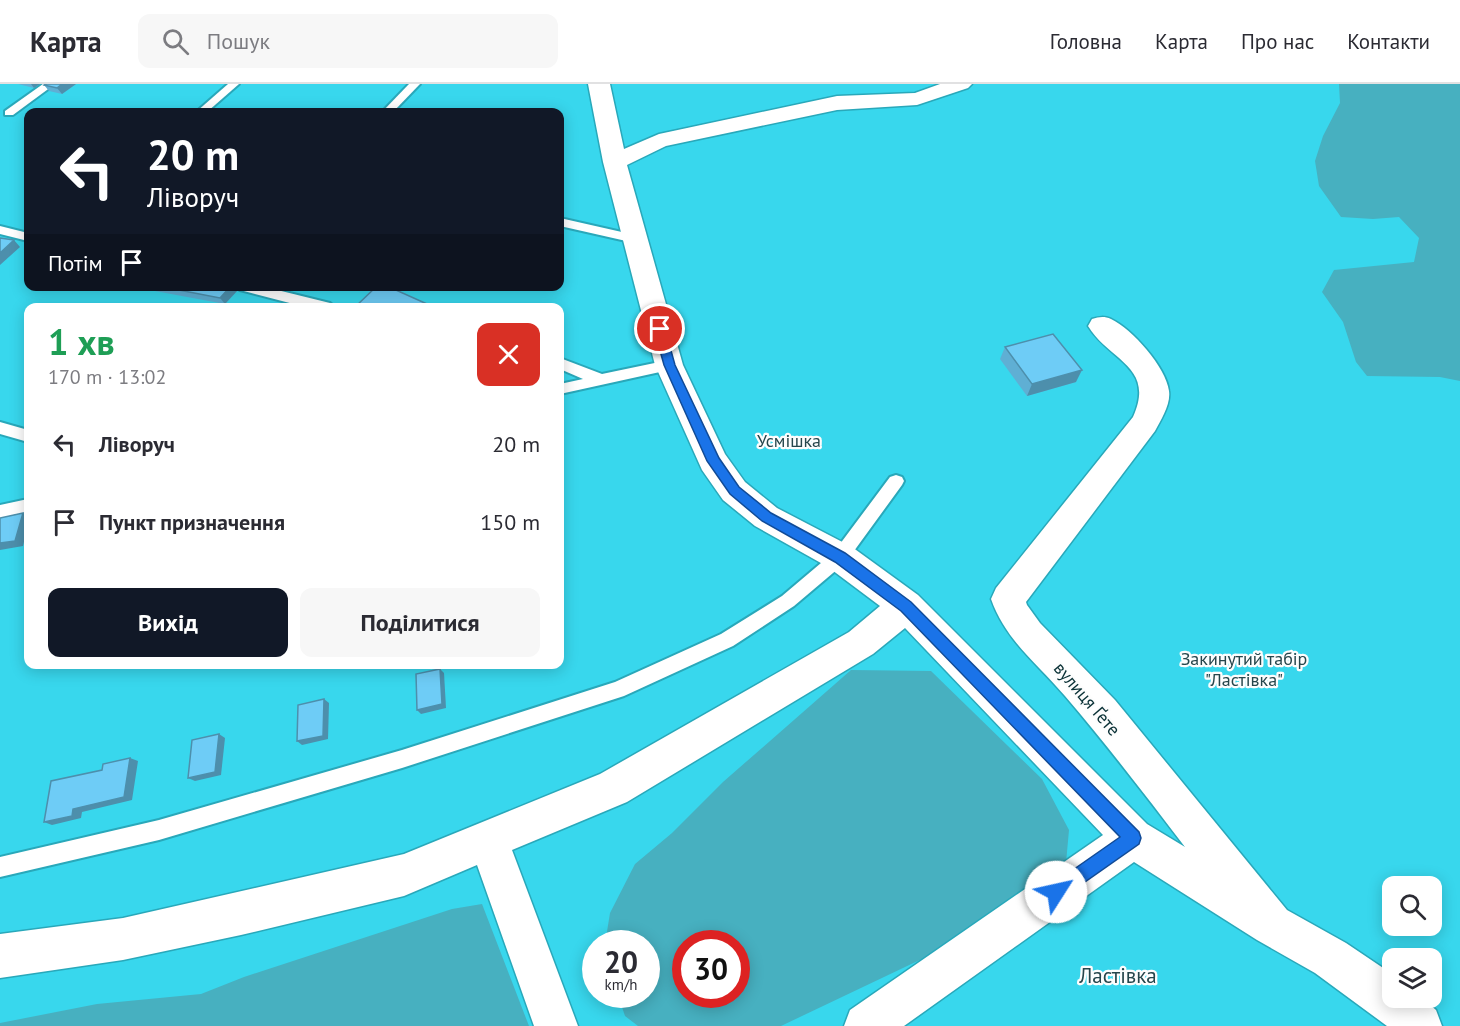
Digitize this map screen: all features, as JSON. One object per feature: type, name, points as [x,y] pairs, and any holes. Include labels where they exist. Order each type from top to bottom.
[{"type":"street","points":[[599,84],[615,162],[669,365],[714,461],[734,490],[766,517],[840,557],[906,606],[1133,838],[1272,925]]},
{"type":"street","points":[[615,162],[659,141],[837,103],[917,99],[961,84]]},
{"type":"street","name":"вулиця Ґете","points":[[1102,326],[1141,363],[1151,379],[1155,394],[1145,423],[1008,599],[1011,610],[1027,632],[1076,682],[1272,925],[1309,944],[1400,1007],[1420,1026]]},
{"type":"street","points":[[0,956],[123,939],[252,912],[405,875],[613,788],[861,643],[906,606]]},
{"type":"street","points":[[866,1026],[1133,838]]},
{"type":"street","points":[[488,840],[556,1026]]},
{"type":"lane","points":[[24,116],[9,113],[50,84]]},
{"type":"lane","points":[[206,108],[234,84]]},
{"type":"lane","points":[[391,108],[415,84]]},
{"type":"lane","points":[[564,223],[635,239]]},
{"type":"lane","points":[[0,231],[24,236]]},
{"type":"lane","points":[[260,291],[310,303]]},
{"type":"lane","points":[[564,365],[601,380]]},
{"type":"lane","points":[[564,388],[669,365]]},
{"type":"lane","points":[[0,428],[24,435]]},
{"type":"lane","points":[[0,867],[170,827],[402,759],[618,690],[727,640],[788,601],[840,557],[896,481]]},
{"type":"lane","points":[[0,512],[24,507]]},
{"type":"green space","points":[[0,84],[1456,84],[1460,94],[1460,1026],[0,1026]]},
{"type":"shaded area","points":[[1339,84],[1460,84],[1460,381],[1440,377],[1367,376],[1356,362],[1343,322],[1322,292],[1334,270],[1414,262],[1419,238],[1399,217],[1373,219],[1341,217],[1319,186],[1315,161],[1323,136],[1340,103]]},
{"type":"shaded area","points":[[851,670],[931,671],[1042,779],[1069,830],[1066,863],[945,948],[781,1026],[638,1026],[625,1016],[622,1008],[660,1008],[660,930],[607,930],[610,913],[635,864],[672,833],[723,782]]},
{"type":"shaded area","points":[[482,904],[529,1026],[0,1026],[0,1023],[97,1004],[201,994],[244,977],[452,909]]},
{"type":"building","points":[[45,84],[62,84],[57,88]]},
{"type":"building","points":[[0,238],[14,240],[0,253]]},
{"type":"building","points":[[184,291],[226,291],[220,298]]},
{"type":"building","points":[[372,291],[398,291],[425,303],[359,303]]},
{"type":"building","points":[[1053,334],[1082,370],[1032,384],[1005,347]]},
{"type":"building","points":[[23,513],[15,541],[0,543],[0,518]]},
{"type":"building","points":[[440,669],[442,704],[417,710],[416,674]]},
{"type":"building","points":[[324,699],[323,736],[297,741],[298,705]]},
{"type":"building","points":[[219,734],[215,772],[188,778],[192,740]]},
{"type":"building","points":[[130,758],[124,797],[73,809],[72,816],[44,822],[51,781],[102,770],[103,764]]},
{"type":"route","points":[[660,329],[669,365],[714,461],[734,490],[766,517],[840,557],[906,606],[1133,838],[1056,892]]},
{"type":"park label","name":"Усмішка","points":[[789,441]]},
{"type":"park label","name":"Закинутий табір \"Ластівка\"","points":[[1244,669]]},
{"type":"park label","name":"Ластівка","points":[[1118,976]]}]
